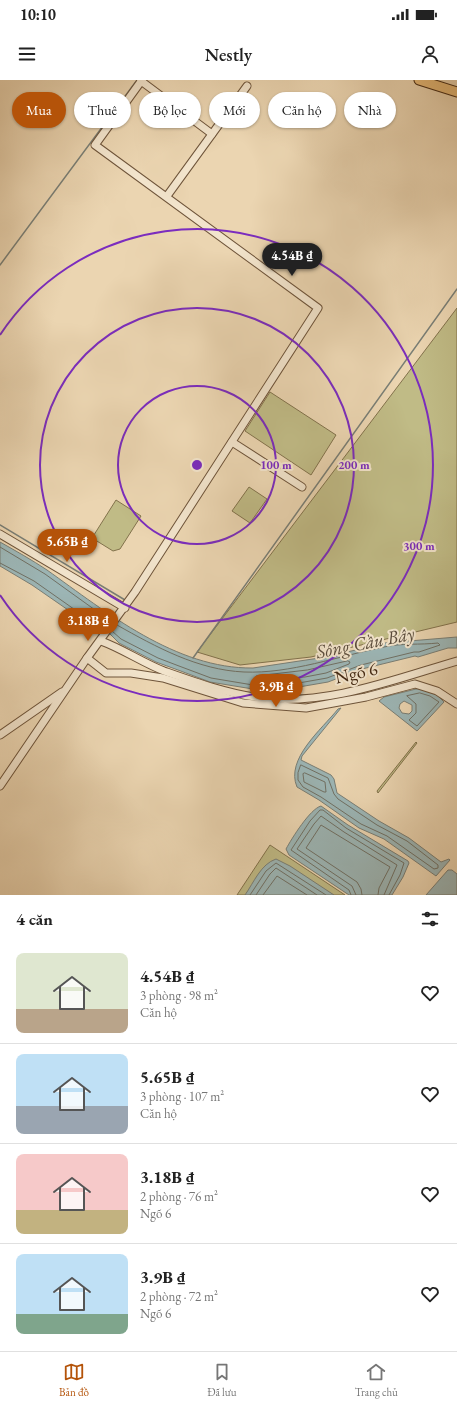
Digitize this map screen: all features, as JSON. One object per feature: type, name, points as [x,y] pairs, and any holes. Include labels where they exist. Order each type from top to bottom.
[{"type":"main road","points":[[420,80],[457,92]]},
{"type":"street","points":[[0,786],[88,658],[125,608],[318,308],[96,145],[142,80],[212,134]]},
{"type":"street","points":[[167,196],[247,86]]},
{"type":"street","points":[[232,442],[302,488]]},
{"type":"street","points":[[0,534],[125,608]]},
{"type":"street","name":"Ngõ 6","points":[[102,640],[159,669],[243,695],[278,699],[316,696],[349,691],[457,661]]},
{"type":"street","points":[[88,658],[106,673],[131,673],[163,678],[243,703],[306,708],[366,697],[415,684],[437,691],[457,704]]},
{"type":"street","points":[[0,735],[66,690]]},
{"type":"shaded area","points":[[457,308],[457,622],[311,657],[240,665],[197,652]]},
{"type":"shaded area","points":[[270,392],[336,435],[311,475],[245,431]]},
{"type":"shaded area","points":[[249,487],[267,499],[250,523],[232,511]]},
{"type":"shaded area","points":[[116,500],[141,516],[120,549],[113,551],[92,538]]},
{"type":"shaded area","points":[[416,742],[417,743],[378,793],[377,791]]},
{"type":"shaded area","points":[[270,845],[345,895],[237,895]]},
{"type":"water","name":"Sông Cầu Bây","points":[[0,542],[41,566],[118,620],[143,635],[170,649],[197,659],[224,666],[253,668],[326,657],[385,643],[457,637],[457,648],[448,648],[418,657],[415,656],[362,669],[328,682],[293,688],[259,690],[210,682],[156,662],[119,643],[107,631],[97,630],[32,585],[0,566]]},
{"type":"water","points":[[420,688],[437,695],[444,702],[417,731],[379,701],[384,697]],"holes":[[[404,701],[412,705],[412,711],[409,714],[402,713],[399,708],[400,704]]]},
{"type":"water","points":[[341,708],[302,756],[301,760],[331,775],[334,779],[337,793],[379,821],[409,838],[441,862],[449,859],[450,860],[436,876],[384,839],[359,828],[319,800],[297,787],[295,776],[296,766],[300,755],[315,735],[338,709]]},
{"type":"water","points":[[321,806],[348,825],[408,861],[409,863],[403,877],[392,895],[349,895],[289,855],[286,849],[297,831],[312,812]]},
{"type":"water","points":[[276,859],[290,866],[334,895],[245,895],[262,869],[271,861]]},
{"type":"water","points":[[448,870],[452,870],[457,874],[457,895],[426,895]]},
{"type":"waterway","points":[[0,265],[137,80]]},
{"type":"waterway","points":[[193,658],[457,289]]},
{"type":"waterway","points":[[0,525],[125,600]]}]
